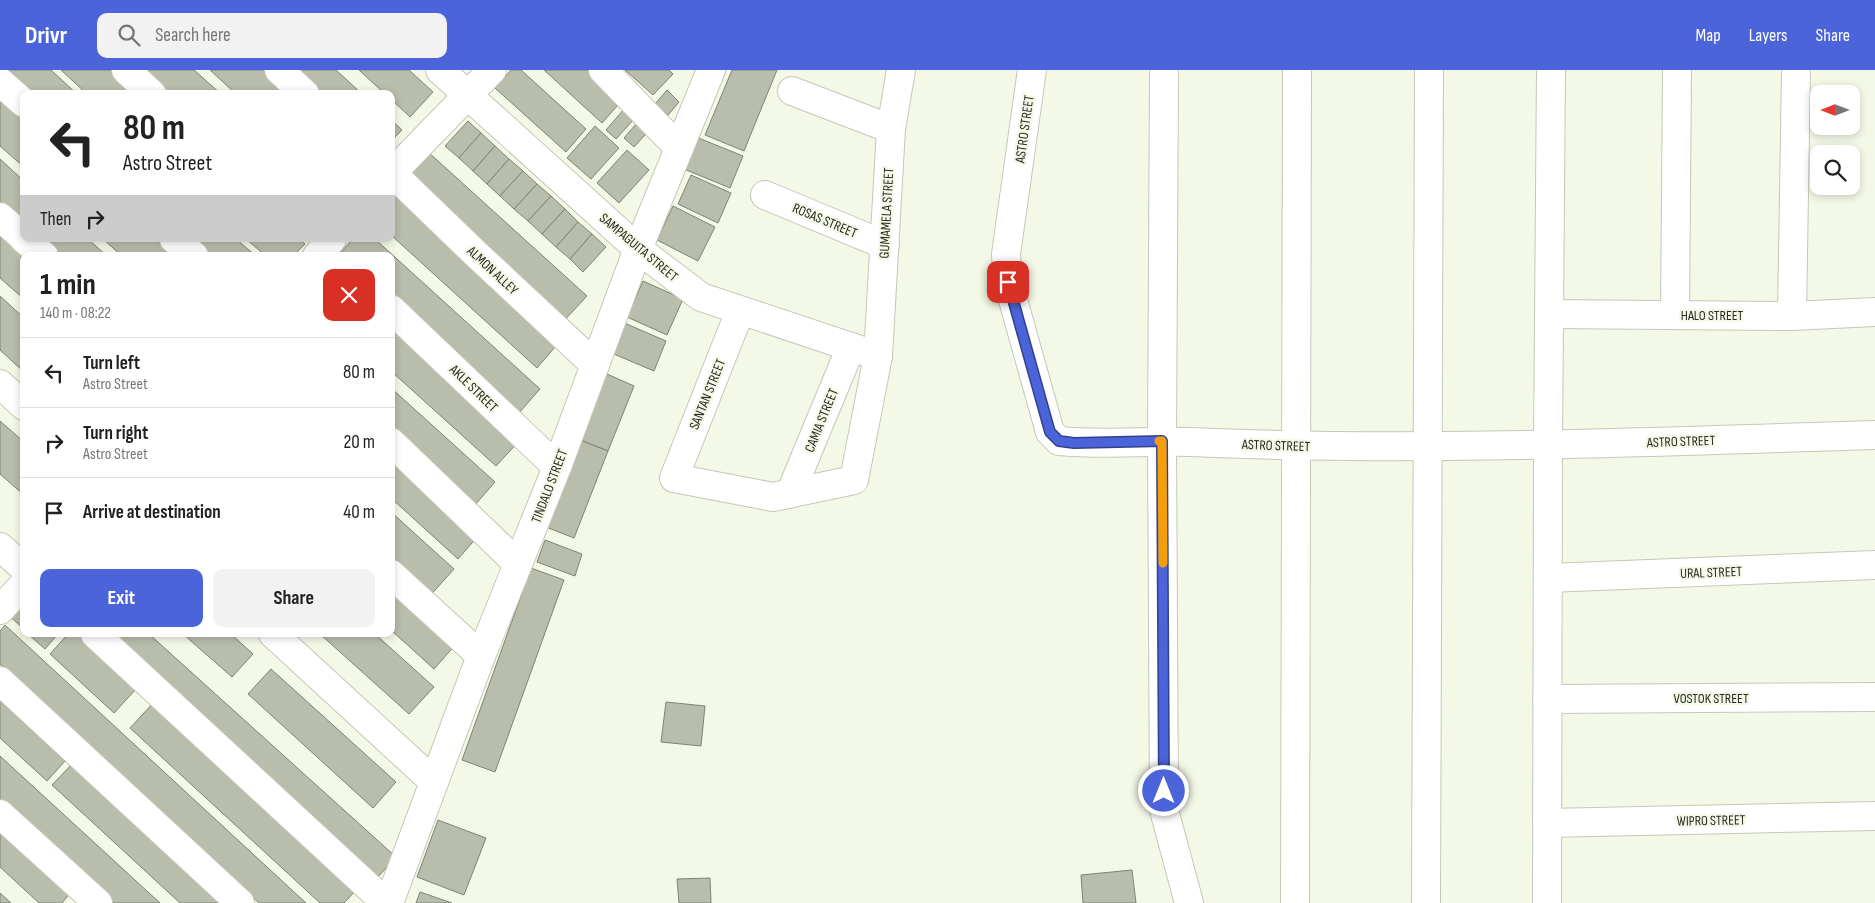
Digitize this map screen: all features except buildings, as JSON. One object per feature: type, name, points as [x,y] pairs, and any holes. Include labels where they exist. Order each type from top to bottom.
[{"type":"street","points":[[126,70],[148,90]]},
{"type":"street","points":[[279,70],[301,90]]},
{"type":"street","name":"SAMPAGUITA STREET","points":[[440,70],[638,249],[702,297],[878,356]]},
{"type":"street","points":[[395,170],[468,97],[492,70]]},
{"type":"street","points":[[603,70],[679,148]]},
{"type":"street","name":"TINDALO STREET","points":[[388,903],[481,656],[557,467],[638,249],[711,70]]},
{"type":"street","name":"GUMAMELA STREET","points":[[790,494],[854,480],[878,356],[891,129],[901,70]]},
{"type":"street","name":"ASTRO STREET","points":[[1032,70],[1006,254],[1008,282],[1050,432],[1059,441],[1074,443],[1162,441],[1296,447],[1548,445],[1875,435]]},
{"type":"street","points":[[1164,70],[1162,441],[1164,810],[1189,903]]},
{"type":"street","points":[[1295,903],[1297,70]]},
{"type":"street","points":[[1426,903],[1429,70]]},
{"type":"street","points":[[1547,903],[1551,70]]},
{"type":"street","points":[[1675,315],[1677,70]]},
{"type":"street","points":[[1792,316],[1796,70]]},
{"type":"street","points":[[0,82],[20,100]]},
{"type":"street","points":[[792,91],[891,129]]},
{"type":"street","name":"ALMON ALLEY","points":[[395,176],[595,365]]},
{"type":"street","name":"ROSAS STREET","points":[[765,195],[885,245]]},
{"type":"street","points":[[0,216],[20,234]]},
{"type":"street","points":[[28,242],[40,252]]},
{"type":"street","points":[[178,242],[189,252]]},
{"type":"street","name":"SANTAN STREET","points":[[740,311],[674,478],[773,497],[790,494]]},
{"type":"street","name":"HALO STREET","points":[[1550,314],[1792,316],[1875,312]]},
{"type":"street","name":"AKLE STREET","points":[[395,313],[557,467]]},
{"type":"street","name":"CAMIA STREET","points":[[790,494],[851,347]]},
{"type":"street","points":[[0,384],[20,402]]},
{"type":"street","points":[[395,446],[518,564]]},
{"type":"street","points":[[0,547],[20,564]]},
{"type":"street","name":"URAL STREET","points":[[1548,578],[1875,565]]},
{"type":"street","points":[[395,578],[481,656]]},
{"type":"street","points":[[0,610],[20,588]]},
{"type":"street","points":[[98,637],[388,903]]},
{"type":"street","points":[[276,637],[434,782]]},
{"type":"street","points":[[0,681],[240,903]]},
{"type":"street","name":"VOSTOK STREET","points":[[1548,699],[1875,697]]},
{"type":"street","points":[[0,814],[98,903]]},
{"type":"street","name":"WIPRO STREET","points":[[1548,823],[1875,816]]},
{"type":"slow traffic","points":[[1159,441],[1162,441],[1163,563]]},
{"type":"route","points":[[1008,282],[1050,432],[1059,441],[1074,443],[1162,441],[1164,791]]}]
